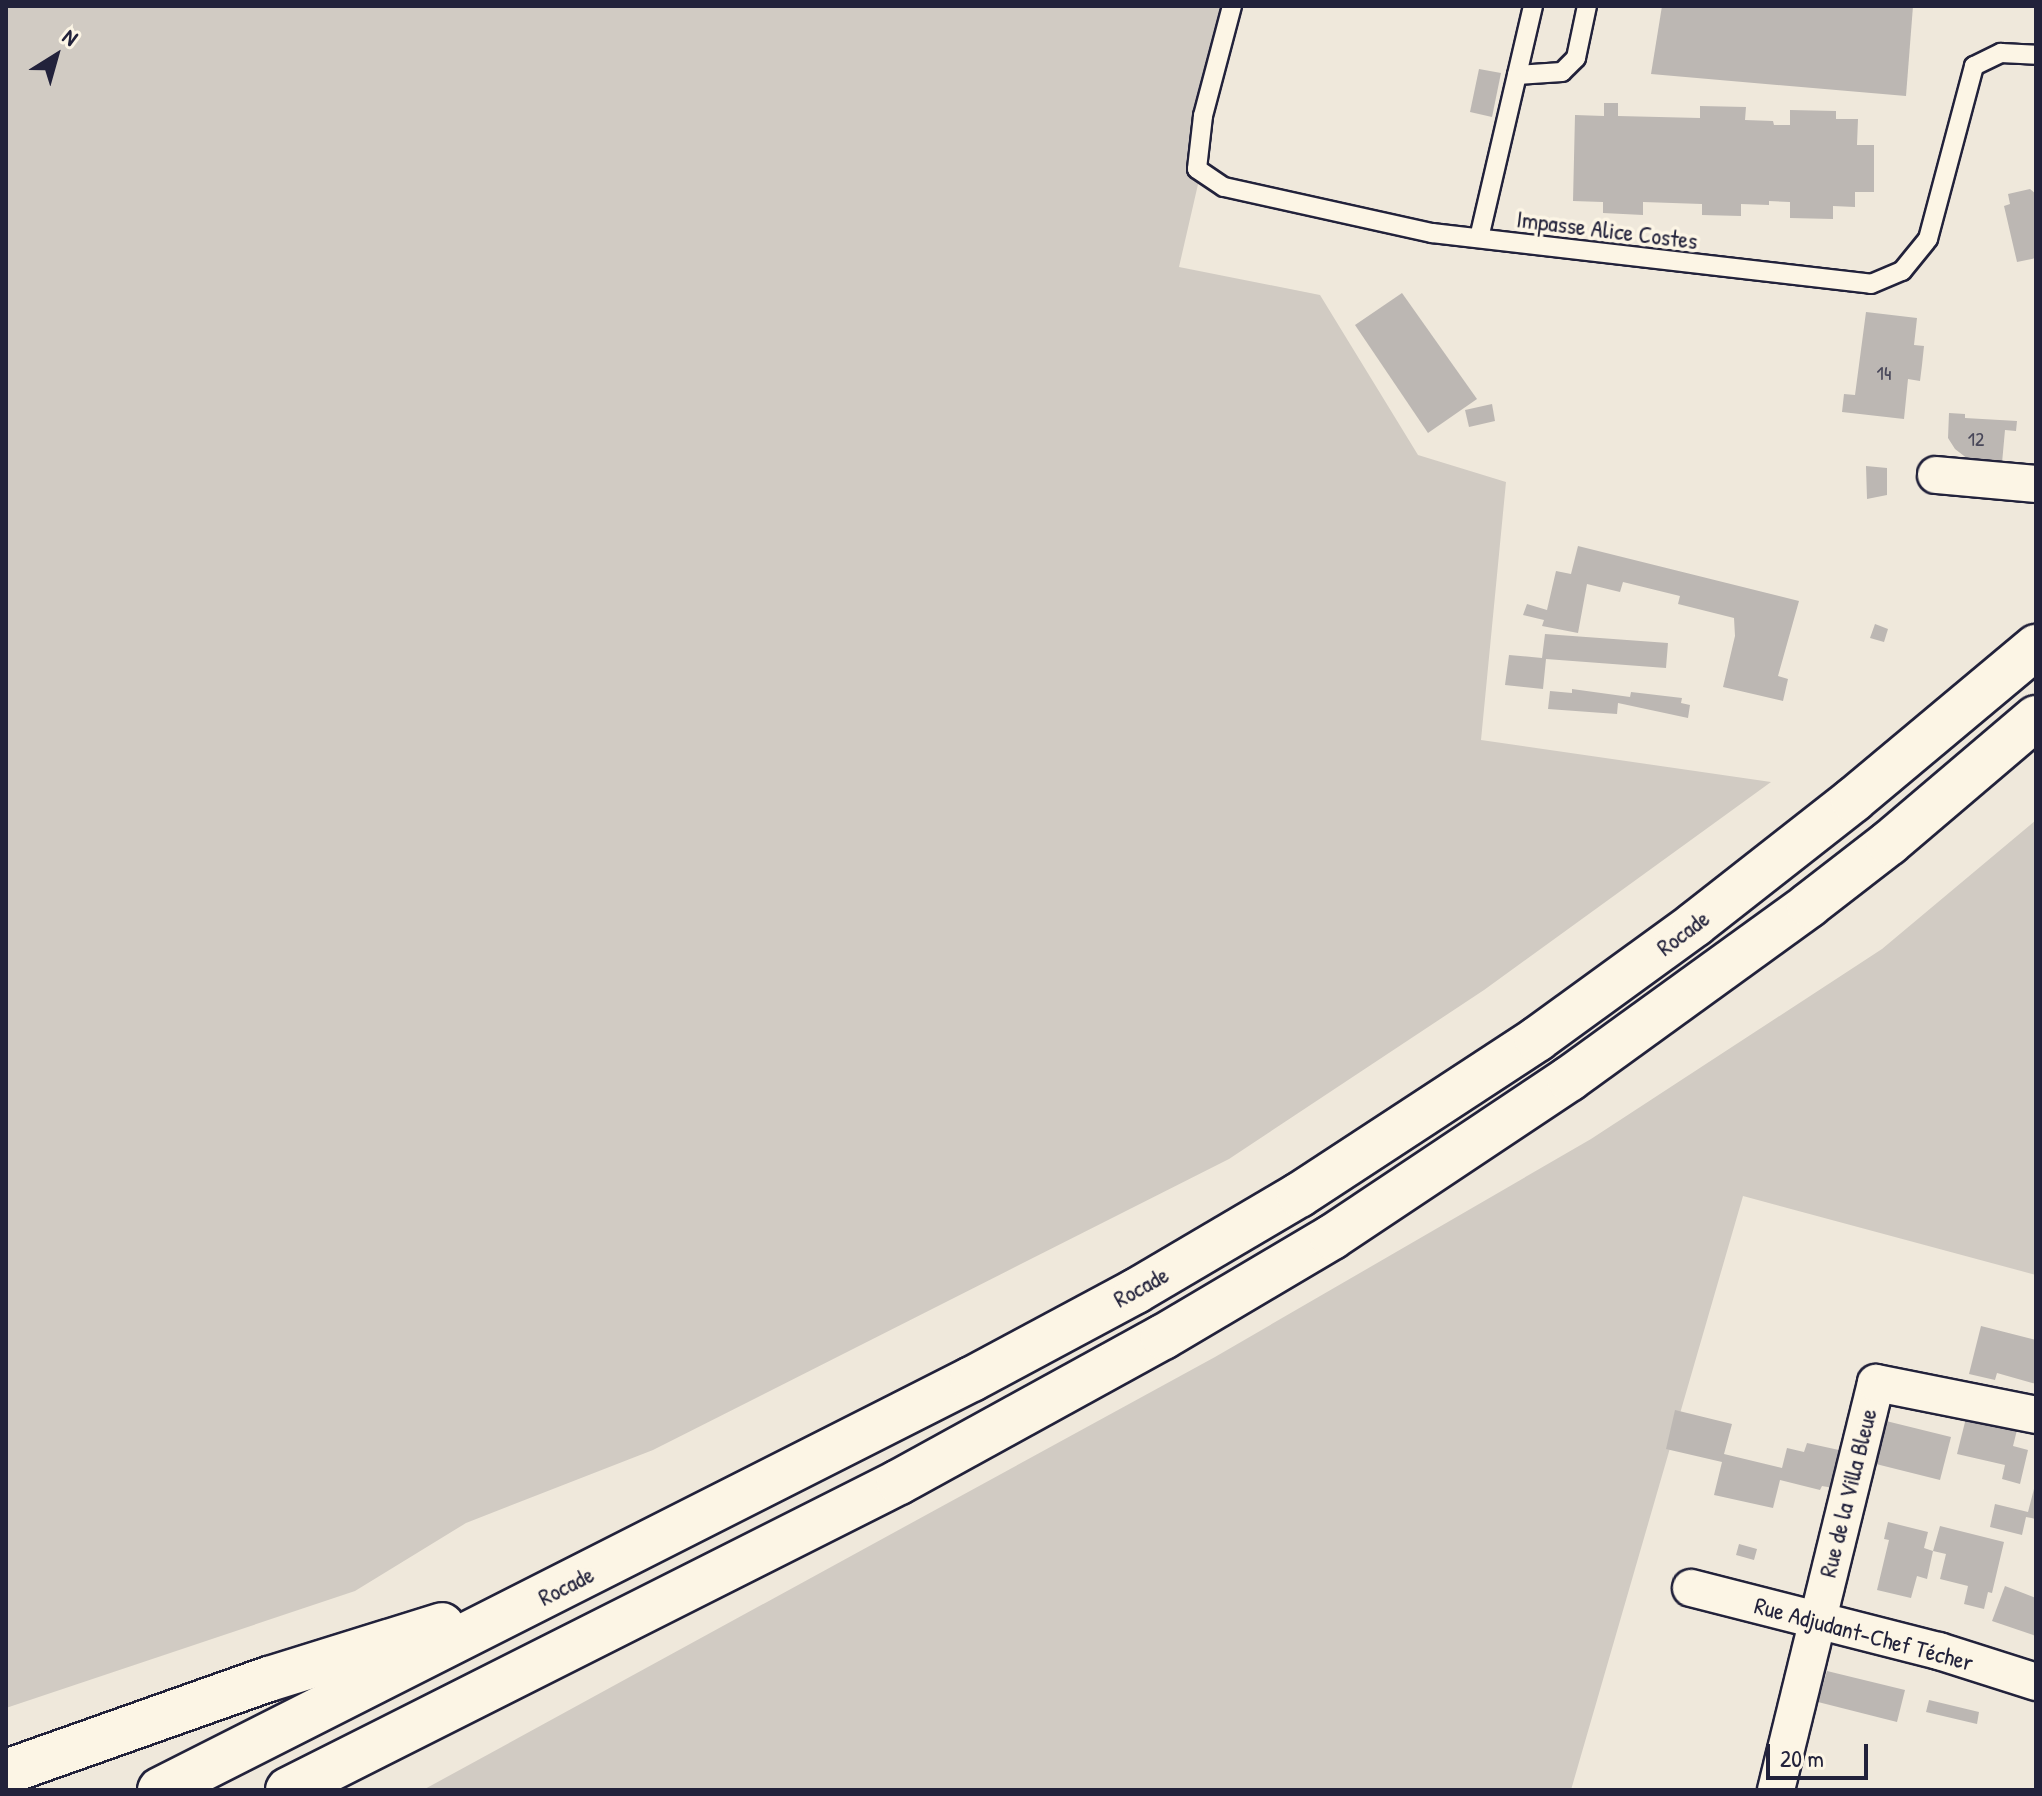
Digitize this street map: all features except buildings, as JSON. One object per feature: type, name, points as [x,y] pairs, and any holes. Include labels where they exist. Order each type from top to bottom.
[{"type":"highway","name":"Rocade","points":[[160,1790],[574,1583],[1055,1335],[1217,1244],[1379,1145],[1537,1039],[1695,924],[1853,800],[2036,647]]},
{"type":"highway","points":[[288,1790],[899,1482],[1163,1337],[1332,1237],[1569,1079],[1809,905],[1889,843],[2036,718]]},
{"type":"highway","points":[[6,1772],[269,1679],[574,1583]]},
{"type":"street","points":[[1936,475],[2036,484]]},
{"type":"street","name":"Rue de la Villa Bleue","points":[[1815,1620],[1876,1383],[2036,1415]]},
{"type":"street","name":"Rue Adjudant-Chef Técher","points":[[1691,1588],[1939,1651],[2036,1682]]},
{"type":"street","points":[[1776,1790],[1815,1620]]},
{"type":"lane","name":"Impasse Alice Costes","points":[[1232,6],[1203,116],[1197,169],[1224,187],[1432,233],[1871,284],[1902,271],[1928,239],[1974,66],[2001,53],[2036,55]]},
{"type":"lane","points":[[1479,238],[1533,6]]},
{"type":"lane","points":[[1517,75],[1562,72],[1576,58],[1587,6]]},
{"type":"shaded area","points":[[6,6],[1239,6],[1179,267],[1320,295],[1418,455],[1506,482],[1481,740],[1771,782],[1484,990],[1229,1159],[653,1450],[466,1523],[355,1591],[6,1708]]},
{"type":"shaded area","points":[[2036,820],[2036,1275],[1743,1196],[1571,1790],[423,1790],[1215,1357],[1591,1139],[1882,949]]}]
